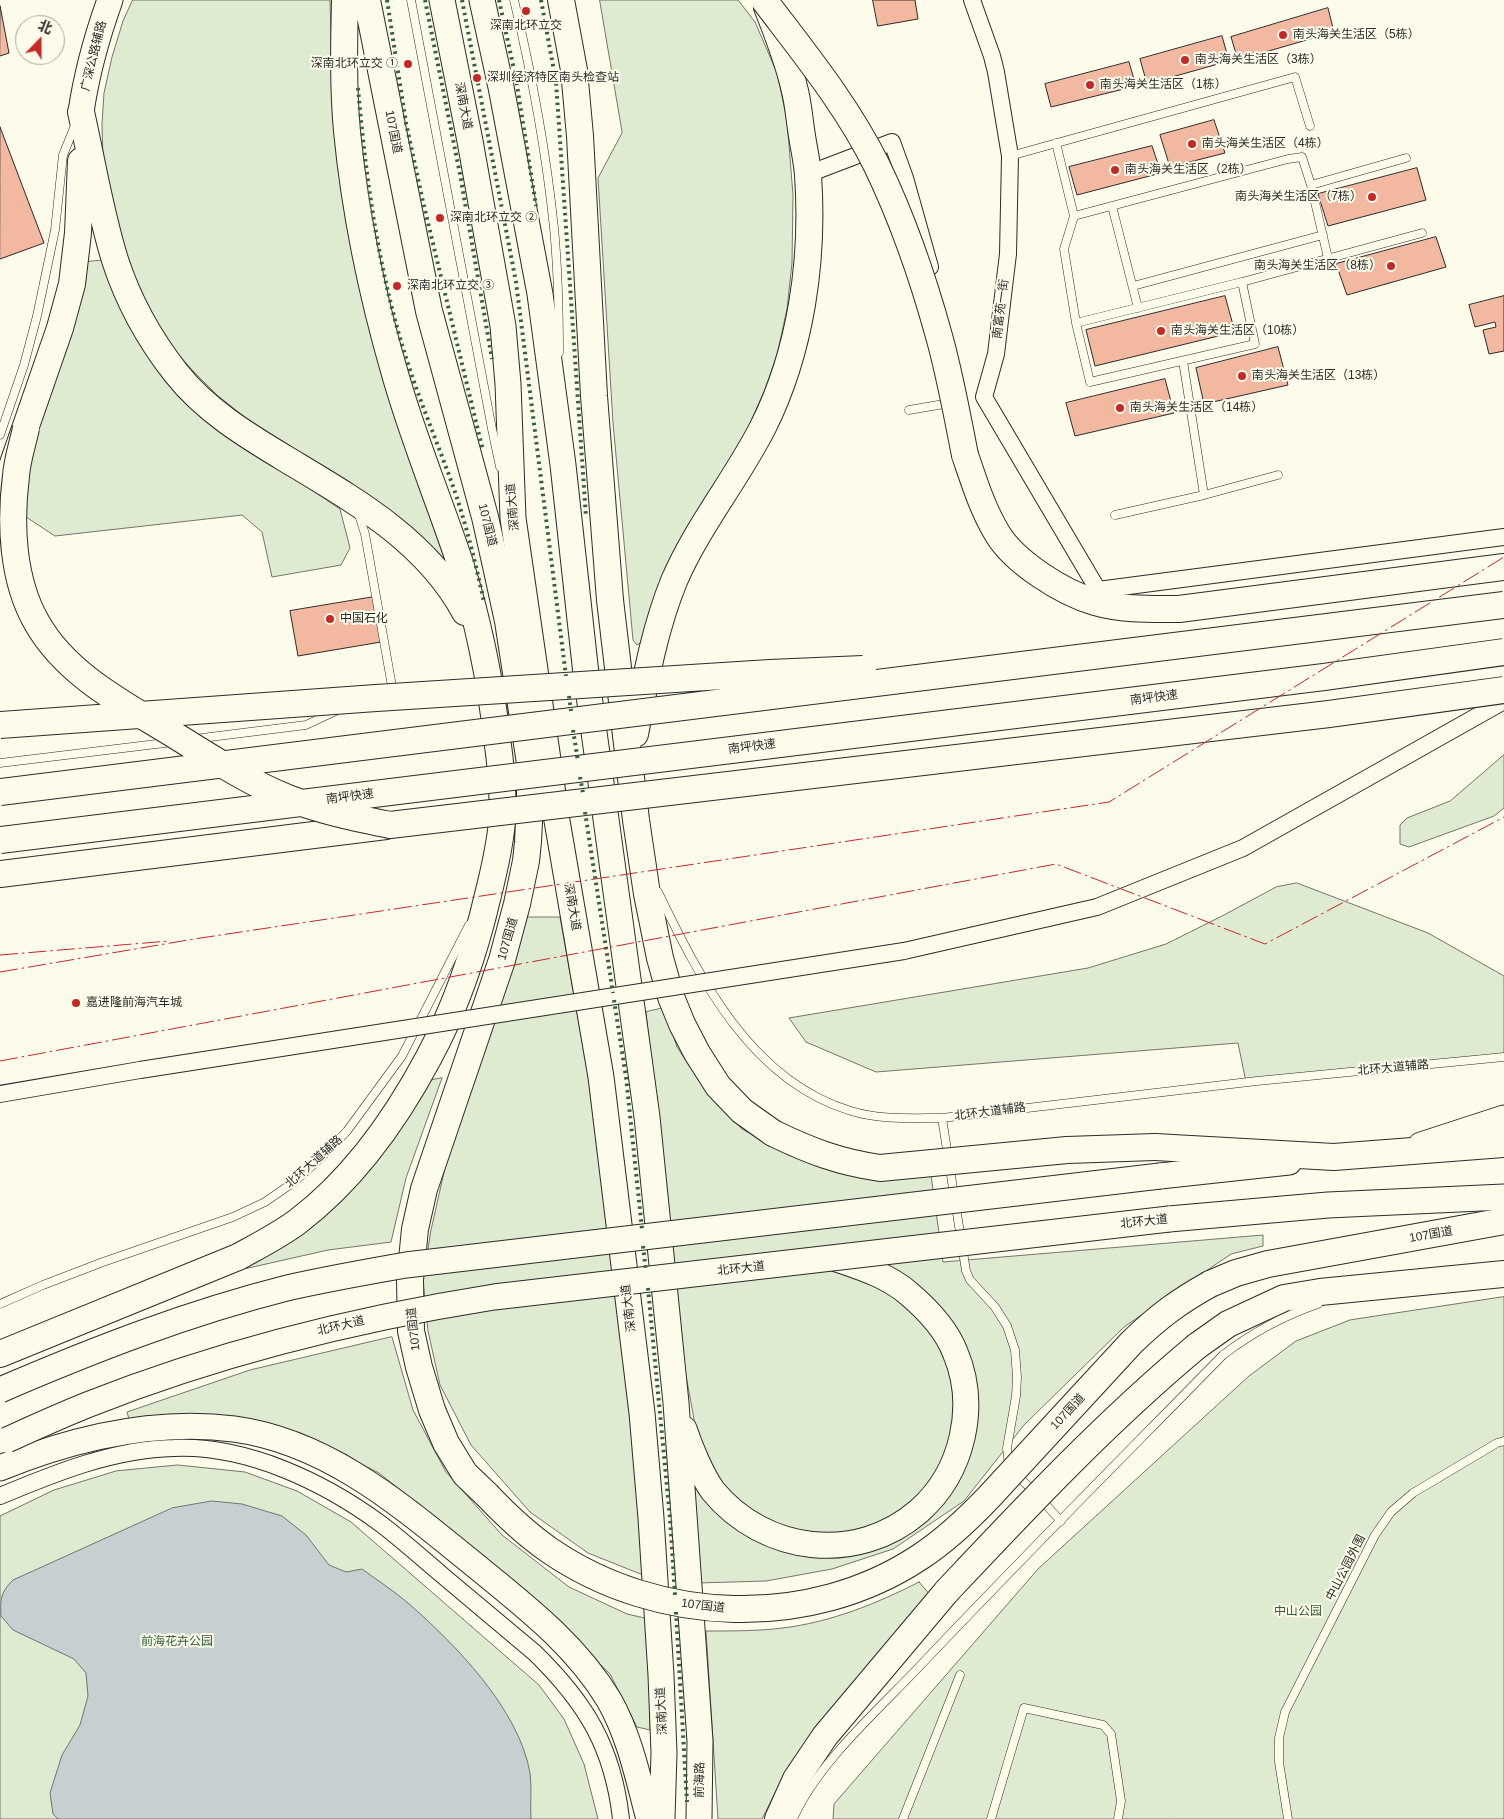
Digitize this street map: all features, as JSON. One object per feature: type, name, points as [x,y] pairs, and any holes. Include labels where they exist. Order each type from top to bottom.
[{"type":"highway","points":[[0,1354],[238,1257],[268,1241],[296,1222],[329,1194],[370,1151],[415,1083],[439,1038],[459,994],[472,956],[495,869],[502,824],[503,795],[495,722],[481,682],[481,644],[460,566],[395,375],[365,252],[347,130],[344,69],[345,0]]},
{"type":"highway","name":"107国道","points":[[367,0],[426,302],[485,517],[508,621],[528,746],[531,783],[526,861],[522,883],[502,960],[424,1189],[415,1229],[410,1280],[411,1331],[419,1367],[432,1410],[446,1443],[465,1474],[522,1529],[550,1551],[602,1579],[659,1600],[688,1606],[748,1610],[783,1607],[842,1595],[896,1571],[920,1557],[959,1526],[989,1497],[1132,1342],[1157,1318],[1183,1299],[1210,1284],[1236,1273],[1268,1264],[1504,1221]]},
{"type":"highway","points":[[561,0],[574,70],[580,136],[601,492],[610,600],[636,820],[647,894],[660,958],[672,997],[682,1024],[697,1053],[718,1086],[742,1111],[773,1133],[803,1148],[830,1158],[855,1165],[880,1168],[1067,1150],[1155,1147],[1334,1157],[1504,1144]]},
{"type":"highway","points":[[631,777],[635,735],[662,614],[675,580],[691,549],[763,427],[792,352],[806,272],[809,223],[808,174],[794,88],[774,24],[764,0]]},
{"type":"highway","points":[[764,0],[817,69],[847,113],[876,165],[899,216],[921,275],[940,338],[965,455],[979,497],[998,534],[1026,565],[1059,587],[1095,602],[1138,609],[1179,609],[1504,567]]},
{"type":"highway","points":[[0,502],[60,328],[72,284],[81,188],[81,112]]},
{"type":"highway","points":[[81,112],[115,260],[130,299],[150,336],[176,374],[203,402],[234,426],[345,494],[382,520],[422,553],[446,582],[461,605],[481,644]]},
{"type":"highway","points":[[26,428],[16,474],[13,509],[15,550],[22,589],[36,623],[60,654],[101,690],[236,773],[288,798],[344,815],[390,825]]},
{"type":"highway","points":[[0,792],[1504,605]]},
{"type":"highway","name":"南坪快速","points":[[0,840],[1305,679],[1504,652]]},
{"type":"highway","points":[[0,725],[367,698],[770,673],[895,668],[1004,667]]},
{"type":"highway","points":[[0,874],[390,825],[1329,714],[1504,690]]},
{"type":"highway","points":[[528,746],[556,815]]},
{"type":"highway","points":[[778,1819],[796,1779],[825,1736],[947,1591],[1070,1461],[1169,1369],[1197,1346],[1228,1324],[1284,1298],[1320,1292],[1504,1274]]},
{"type":"main road","name":"广深公路辅路","points":[[81,112],[87,74],[97,36],[110,0]]},
{"type":"main road","name":"深南大道","points":[[442,0],[476,169],[503,326],[508,384],[513,518],[556,815],[601,1077],[642,1413],[651,1518],[661,1684],[664,1753],[662,1819]]},
{"type":"main road","points":[[482,0],[503,97],[540,294],[563,465],[587,684],[647,1117],[676,1403],[690,1447],[712,1489],[729,1508],[750,1524],[774,1536],[801,1544],[827,1546],[854,1543],[888,1532],[919,1511],[940,1488],[955,1462],[966,1426],[966,1389],[955,1352],[937,1321],[908,1293],[874,1272],[834,1258]]},
{"type":"main road","points":[[1399,1152],[1504,1118]]},
{"type":"main road","points":[[0,1390],[103,1347],[160,1326],[287,1288],[406,1265],[1334,1157]]},
{"type":"main road","name":"北环大道","points":[[3,1442],[86,1405],[160,1378],[264,1346],[378,1318],[494,1297],[1169,1219],[1328,1205],[1504,1198]]},
{"type":"main road","name":"前海路","points":[[676,1403],[700,1741],[699,1819]]},
{"type":"main road","points":[[0,1468],[75,1442],[127,1430],[181,1426],[243,1431],[285,1441],[330,1460],[377,1488],[411,1513],[529,1609],[558,1636],[587,1668],[622,1726],[632,1754],[649,1819]]},
{"type":"street","name":"南富苑一街","points":[[972,0],[996,72],[1010,156],[1008,246],[1004,287],[996,354],[984,397]]},
{"type":"street","points":[[808,174],[892,142],[905,178],[921,234],[962,401],[984,397],[1098,590],[1504,537]]},
{"type":"street","points":[[0,1094],[140,1070],[904,951],[1097,907],[1243,848],[1504,701]]},
{"type":"street","points":[[0,1496],[44,1478],[100,1459],[137,1452],[175,1448],[217,1451],[260,1461],[300,1475],[380,1524],[535,1653],[556,1674],[589,1716],[601,1738],[608,1758],[621,1819]]},
{"type":"lane","points":[[411,0],[492,429],[513,518]]},
{"type":"lane","points":[[514,0],[533,89],[551,207],[558,294],[560,361]]},
{"type":"lane","points":[[1010,156],[1294,77],[1310,126]]},
{"type":"lane","points":[[0,435],[24,364],[46,279],[55,230],[63,155],[81,112]]},
{"type":"lane","points":[[1056,143],[1074,216],[1064,249],[1076,323],[1090,382],[1255,344],[1242,282]]},
{"type":"lane","points":[[1074,216],[1288,159],[1302,157],[1328,258]]},
{"type":"lane","points":[[1310,185],[1406,158]]},
{"type":"lane","points":[[1112,206],[1138,308]]},
{"type":"lane","points":[[1076,323],[1242,282],[1422,233]]},
{"type":"lane","points":[[1132,286],[1323,235]]},
{"type":"lane","points":[[1183,362],[1204,495]]},
{"type":"lane","points":[[560,380],[563,465]]},
{"type":"lane","points":[[909,410],[962,401]]},
{"type":"lane","points":[[1115,515],[1204,495],[1278,475]]},
{"type":"lane","points":[[345,494],[360,516],[366,534],[393,692]]},
{"type":"lane","points":[[0,763],[295,727],[317,721],[364,698],[393,692],[481,682]]},
{"type":"lane","points":[[636,820],[653,880]]},
{"type":"lane","points":[[475,912],[495,869]]},
{"type":"lane","name":"北环大道辅路","points":[[656,888],[699,972],[731,1021],[753,1048],[781,1074],[813,1096],[852,1112],[896,1118],[942,1118],[1257,1081],[1504,1057]]},
{"type":"lane","name":"北环大道辅路","points":[[0,1304],[103,1262],[232,1217],[266,1202],[294,1182],[347,1131],[402,1056],[471,920]]},
{"type":"lane","points":[[942,1118],[966,1271],[970,1280],[995,1307],[1007,1326],[1015,1350],[1017,1377],[1016,1396],[1007,1448],[1009,1466],[1061,1521]]},
{"type":"lane","points":[[1336,1299],[1390,1286]]},
{"type":"lane","points":[[793,1819],[828,1763],[978,1604],[1223,1355],[1243,1339],[1265,1326],[1290,1314],[1328,1301]]},
{"type":"lane","name":"中山公园外围","points":[[1288,1819],[1279,1762],[1278,1738],[1286,1712],[1375,1535],[1391,1512],[1413,1493],[1497,1443],[1504,1441]]},
{"type":"lane","points":[[903,1819],[960,1676]]},
{"type":"lane","points":[[991,1819],[1024,1708],[1103,1725],[1111,1734],[1120,1802],[1118,1819]]},
{"type":"green space","points":[[133,0],[330,0],[332,71],[451,572],[281,441],[247,419],[217,395],[174,350],[156,324],[129,272],[103,159],[102,124],[104,93],[123,21]]},
{"type":"green space","points":[[600,0],[738,0],[755,22],[777,73],[787,120],[793,195],[792,263],[787,309],[777,355],[764,392],[746,432],[642,642],[637,645],[633,640],[613,423],[598,178],[622,133]]},
{"type":"green space","points":[[106,260],[143,347],[182,400],[216,426],[340,509],[350,548],[341,565],[272,577],[262,532],[242,515],[55,536],[23,515],[25,471],[86,262]]},
{"type":"green space","points":[[1504,755],[1504,808],[1494,816],[1409,847],[1400,844],[1400,825],[1407,818],[1450,801]]},
{"type":"green space","points":[[1297,883],[1428,933],[1504,976],[1504,1055],[1246,1082],[1238,1043],[876,1072],[806,1042],[789,1018],[1088,968],[1166,944],[1276,887]]},
{"type":"green space","points":[[527,917],[560,917],[590,1085],[631,1388],[648,1577],[588,1553],[530,1512],[471,1445],[440,1385],[428,1331],[423,1280],[431,1230],[447,1159],[508,982]]},
{"type":"green space","points":[[664,1008],[677,1047],[707,1093],[742,1129],[788,1155],[865,1177],[931,1175],[943,1262],[1263,1235],[1263,1246],[1231,1254],[1124,1327],[1024,1425],[964,1501],[893,1549],[832,1569],[766,1581],[697,1583],[692,1495],[694,1419],[684,1365],[646,1012]]},
{"type":"green space","points":[[442,1078],[406,1178],[391,1242],[328,1250],[244,1269],[296,1238],[426,1081]]},
{"type":"green space","name":"中山公园","points":[[1504,1297],[1504,1819],[833,1819],[834,1804],[1038,1569],[1249,1376],[1296,1341],[1350,1320]]},
{"type":"green space","points":[[392,1337],[413,1410],[446,1472],[502,1535],[569,1587],[627,1614],[649,1619],[650,1730],[637,1727],[610,1674],[555,1620],[437,1519],[379,1473],[318,1442],[196,1417],[129,1419],[127,1412],[250,1370]]},
{"type":"green space","name":"前海花卉公园","points":[[178,1465],[245,1472],[297,1491],[351,1522],[539,1685],[564,1719],[584,1764],[598,1819],[0,1819],[0,1516],[54,1490],[116,1471]]},
{"type":"green space","points":[[919,1582],[932,1597],[805,1751],[777,1789],[762,1819],[718,1819],[706,1631],[774,1629],[836,1617],[870,1605]]},
{"type":"shaded area","name":"前海花卉公园","points":[[212,1501],[242,1504],[282,1516],[306,1535],[329,1565],[346,1572],[362,1569],[403,1599],[426,1619],[482,1679],[513,1725],[524,1749],[530,1773],[531,1819],[58,1819],[53,1814],[50,1793],[62,1755],[80,1725],[88,1696],[86,1673],[74,1659],[13,1630],[1,1616],[1,1600],[4,1592],[13,1580],[172,1508]]},
{"type":"building","points":[[873,0],[915,0],[918,19],[878,26]]},
{"type":"building","points":[[0,6],[9,53],[0,56]]},
{"type":"building","name":"南头海关生活区（5栋）","points":[[1328,8],[1334,32],[1238,60],[1231,37]]},
{"type":"building","name":"南头海关生活区（3栋）","points":[[1222,36],[1229,61],[1147,84],[1140,59]]},
{"type":"building","name":"南头海关生活区（1栋）","points":[[1129,62],[1136,86],[1051,107],[1045,84]]},
{"type":"building","name":"南头海关生活区（4栋）","points":[[1214,120],[1225,153],[1170,167],[1160,135]]},
{"type":"building","points":[[0,127],[44,243],[0,259]]},
{"type":"building","name":"南头海关生活区（2栋）","points":[[1152,146],[1161,173],[1077,195],[1069,167]]},
{"type":"building","name":"南头海关生活区（7栋）","points":[[1417,168],[1426,200],[1328,226],[1318,194]]},
{"type":"building","name":"南头海关生活区（8栋）","points":[[1436,237],[1446,267],[1347,295],[1336,264]]},
{"type":"building","name":"南头海关生活区（10栋）","points":[[1225,296],[1235,332],[1095,366],[1086,330]]},
{"type":"building","points":[[1504,296],[1504,351],[1489,354],[1483,330],[1496,327],[1495,322],[1475,327],[1469,305]]},
{"type":"building","name":"南头海关生活区（13栋）","points":[[1278,347],[1288,385],[1204,404],[1196,368]]},
{"type":"building","name":"南头海关生活区（14栋）","points":[[1165,379],[1174,413],[1075,436],[1066,403]]},
{"type":"building","points":[[374,597],[381,642],[298,656],[290,611]]},
{"type":"hedge","points":[[387,0],[406,123],[423,202],[483,451]]},
{"type":"hedge","points":[[425,0],[460,174],[492,359]]},
{"type":"hedge","points":[[462,0],[516,282],[566,676]]},
{"type":"hedge","points":[[499,0],[516,79],[536,206]]},
{"type":"hedge","points":[[541,0],[556,82],[586,517]]},
{"type":"hedge","points":[[358,88],[375,228],[389,296],[408,364],[459,506],[484,602]]},
{"type":"hedge","points":[[569,696],[571,711]]},
{"type":"hedge","points":[[573,730],[578,761]]},
{"type":"hedge","points":[[580,777],[583,793]]},
{"type":"hedge","points":[[585,812],[613,993]]},
{"type":"hedge","points":[[614,1000],[626,1077],[642,1229]]},
{"type":"hedge","points":[[643,1246],[646,1271]]},
{"type":"hedge","points":[[648,1288],[670,1518],[675,1595]]},
{"type":"hedge","points":[[676,1612],[687,1802]]},
{"type":"power","points":[[0,972],[194,939],[1109,802],[1504,557]]},
{"type":"power","points":[[0,1061],[1056,864],[1265,944],[1504,817]]},
{"type":"power","points":[[0,955],[169,941]]},
{"type":"place","name":"深南北环立交","points":[[526,11]]},
{"type":"place","name":"南头海关生活区（5栋）","points":[[1283,35]]},
{"type":"place","name":"南头海关生活区（3栋）","points":[[1185,60]]},
{"type":"place","name":"深南北环立交 ①","points":[[408,64]]},
{"type":"place","name":"深圳经济特区南头检查站","points":[[477,78]]},
{"type":"place","name":"南头海关生活区（1栋）","points":[[1090,85]]},
{"type":"place","name":"南头海关生活区（4栋）","points":[[1192,144]]},
{"type":"place","name":"南头海关生活区（2栋）","points":[[1115,170]]},
{"type":"place","name":"南头海关生活区（7栋）","points":[[1372,197]]},
{"type":"place","name":"深南北环立交 ②","points":[[440,218]]},
{"type":"place","name":"南头海关生活区（8栋）","points":[[1391,266]]},
{"type":"place","name":"深南北环立交 ③","points":[[397,286]]},
{"type":"place","name":"南头海关生活区（10栋）","points":[[1161,331]]},
{"type":"place","name":"南头海关生活区（13栋）","points":[[1242,376]]},
{"type":"place","name":"南头海关生活区（14栋）","points":[[1120,408]]},
{"type":"place","name":"中国石化","points":[[330,619]]},
{"type":"place","name":"嘉进隆前海汽车城","points":[[76,1003]]}]
